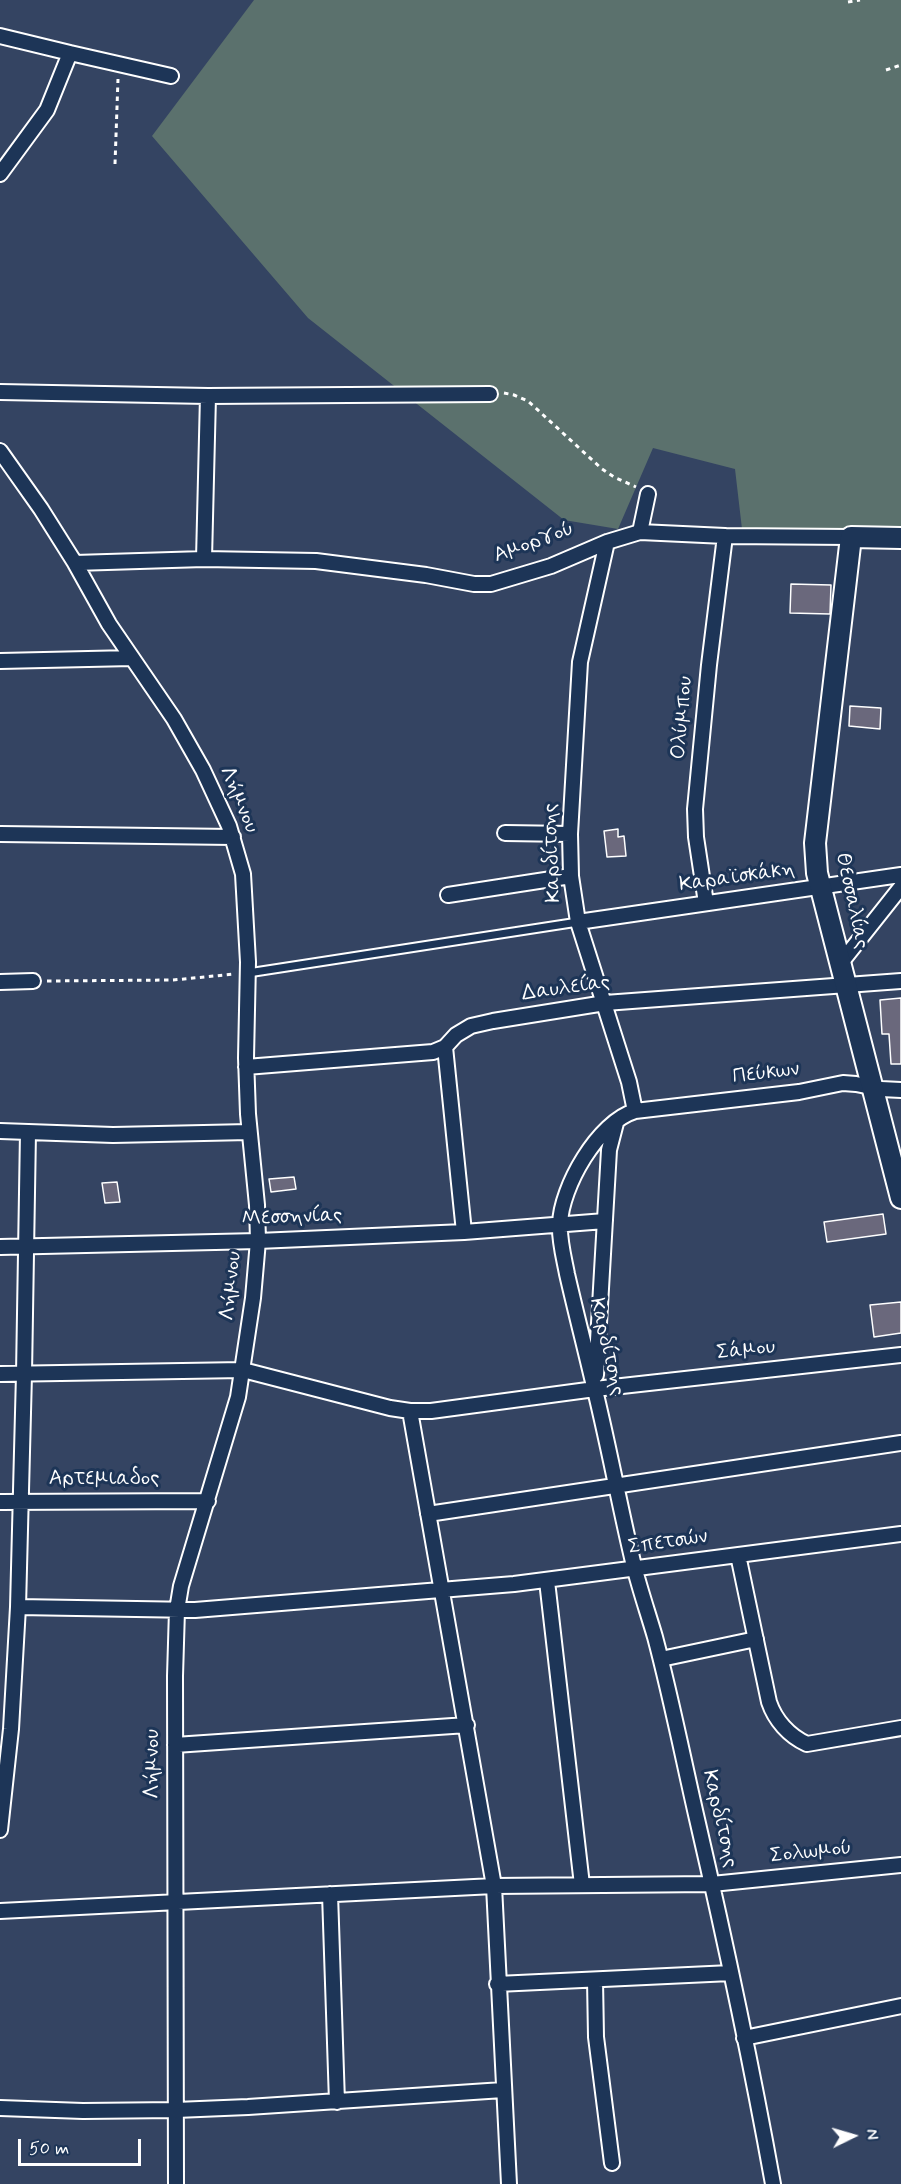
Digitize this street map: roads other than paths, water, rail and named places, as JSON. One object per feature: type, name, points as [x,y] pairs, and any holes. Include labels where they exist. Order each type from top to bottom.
[{"type":"street","points":[[0,36],[171,76]]},
{"type":"street","points":[[0,174],[47,110],[70,53]]},
{"type":"street","points":[[0,392],[208,396],[490,394]]},
{"type":"street","points":[[204,559],[208,396]]},
{"type":"street","name":"Λήμνου","points":[[0,451],[41,509],[109,624],[174,719],[203,770],[233,837],[243,874],[248,973],[246,1067],[258,1241],[253,1298],[238,1397],[181,1586],[177,1610],[176,2184]]},
{"type":"street","points":[[640,532],[648,494]]},
{"type":"street","name":"Αμοργού","points":[[75,563],[204,559],[315,561],[426,575],[474,584],[491,584],[551,566],[607,542],[640,532],[725,536],[901,538]]},
{"type":"street","name":"Ολύμπου","points":[[706,903],[696,837],[695,809],[709,665],[725,536]]},
{"type":"street","name":"Θεσσαλίας","points":[[851,537],[815,843],[817,873],[901,1198]]},
{"type":"street","name":"Καρδίτσης","points":[[607,542],[580,662],[570,834],[571,876],[579,922],[629,1082],[635,1111],[616,1122],[595,1144],[577,1169],[565,1196],[560,1224],[561,1244],[615,1486],[635,1570],[661,1659],[712,1884],[773,2184]]},
{"type":"street","points":[[0,661],[132,658]]},
{"type":"street","points":[[505,833],[570,834]]},
{"type":"street","points":[[0,834],[233,837]]},
{"type":"street","name":"Καραϊσκάκη","points":[[579,922],[901,875]]},
{"type":"street","points":[[448,895],[571,876]]},
{"type":"street","points":[[840,964],[901,887]]},
{"type":"street","points":[[0,982],[33,981]]},
{"type":"street","name":"Δαυλείας","points":[[246,1067],[433,1052],[445,1047],[456,1035],[471,1026],[604,1003],[901,981]]},
{"type":"street","points":[[445,1047],[464,1232]]},
{"type":"street","name":"Πεύκων","points":[[635,1111],[799,1092],[843,1083],[901,1090]]},
{"type":"street","points":[[595,1389],[609,1150],[616,1122]]},
{"type":"street","points":[[0,1131],[113,1135],[249,1132]]},
{"type":"street","points":[[0,1830],[5,1730],[18,1607],[27,1131]]},
{"type":"street","name":"Μεσσηνίας","points":[[0,1247],[258,1241],[464,1232],[605,1221]]},
{"type":"street","name":"Σάμου","points":[[0,1374],[243,1370],[390,1408],[431,1411],[595,1389],[901,1355]]},
{"type":"street","points":[[411,1411],[494,1886],[497,1984],[509,2184]]},
{"type":"street","points":[[428,1514],[901,1443]]},
{"type":"street","name":"Αρτεμιαδος","points":[[0,1502],[208,1501]]},
{"type":"street","name":"Σπετσών","points":[[18,1607],[177,1610],[441,1590],[548,1581],[901,1534]]},
{"type":"street","points":[[738,1555],[773,1713],[797,1740],[807,1744],[817,1743],[901,1728]]},
{"type":"street","points":[[548,1581],[582,1885]]},
{"type":"street","points":[[661,1659],[756,1639]]},
{"type":"street","points":[[175,1745],[466,1725]]},
{"type":"street","name":"Σολωμού","points":[[0,1911],[494,1886],[712,1884],[901,1865]]},
{"type":"street","points":[[330,1894],[337,2102]]},
{"type":"street","points":[[497,1984],[731,1973]]},
{"type":"street","points":[[595,1980],[596,2037],[612,2163]]},
{"type":"street","points":[[744,2038],[901,2006]]},
{"type":"street","points":[[0,2108],[83,2111],[176,2110],[337,2102],[503,2090]]},
{"type":"lane","points":[[248,973],[579,922]]}]
